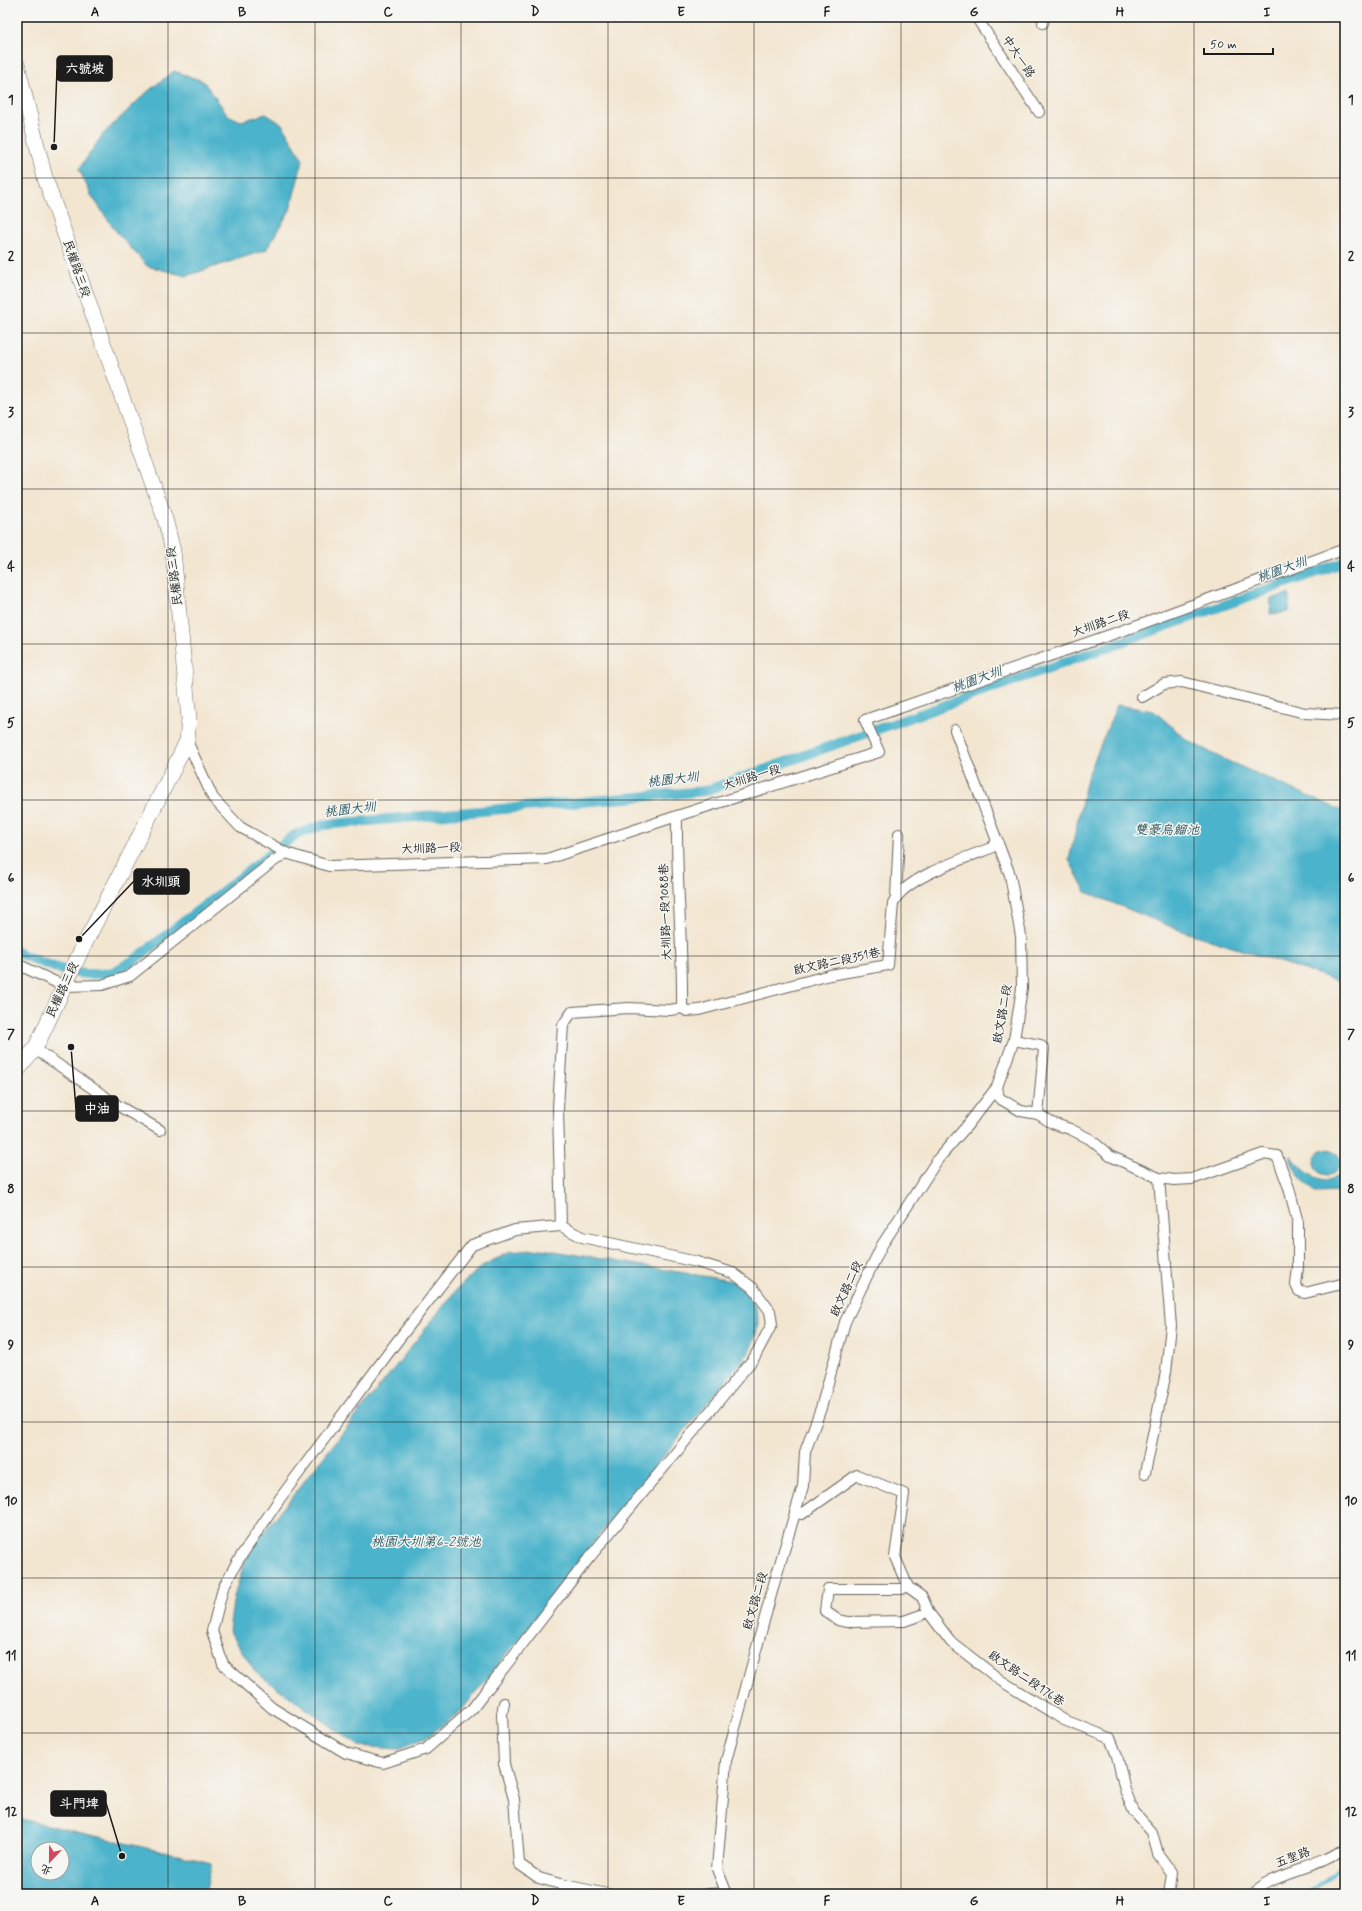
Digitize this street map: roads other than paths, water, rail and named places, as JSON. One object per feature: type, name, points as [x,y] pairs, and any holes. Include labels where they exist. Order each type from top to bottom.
[{"type":"street","name":"中大一路","points":[[976,17],[1039,112]]},
{"type":"street","name":"民權路三段","points":[[17,64],[45,178],[165,519],[173,551],[176,574],[189,719],[187,741],[80,953],[35,1049],[17,1071]]},
{"type":"street","name":"大圳路二段","points":[[879,752],[865,720],[1127,629],[1345,549]]},
{"type":"street","points":[[1142,697],[1164,684],[1182,682],[1305,713],[1345,715]]},
{"type":"street","name":"啟文路二段","points":[[726,1893],[717,1869],[726,1761],[772,1591],[803,1486],[805,1452],[821,1408],[845,1322],[882,1245],[938,1159],[966,1127],[996,1087],[1014,1040],[1022,988],[1021,936],[1010,875],[955,730]]},
{"type":"street","name":"大圳路一段","points":[[187,741],[213,798],[240,827],[285,852],[330,866],[547,859],[879,752]]},
{"type":"street","name":"大圳路一段1088巷","points":[[677,816],[680,949],[683,978],[682,1008]]},
{"type":"street","points":[[896,897],[899,834]]},
{"type":"street","points":[[896,897],[909,886],[922,878],[991,848],[998,841]]},
{"type":"street","points":[[17,964],[64,986],[102,985],[130,976],[285,852]]},
{"type":"street","name":"啟文路二段351巷","points":[[682,1008],[687,1011],[699,1010],[830,975],[888,965],[893,903],[896,897]]},
{"type":"street","points":[[562,1226],[558,1108],[563,1025],[572,1012],[628,1008],[670,1010],[682,1008]]},
{"type":"street","points":[[1014,1040],[1040,1045],[1044,1049],[1038,1114]]},
{"type":"street","points":[[35,1049],[118,1105],[160,1130]]},
{"type":"street","points":[[996,1087],[999,1098],[1021,1111],[1038,1114],[1052,1123],[1061,1125],[1090,1139],[1110,1156],[1124,1164],[1159,1178],[1174,1180],[1192,1178],[1263,1154],[1277,1156],[1289,1188],[1298,1223],[1298,1267],[1296,1285],[1299,1291],[1305,1293],[1345,1283]]},
{"type":"street","points":[[1145,1473],[1166,1372],[1171,1326],[1159,1178]]},
{"type":"street","points":[[562,1226],[582,1237],[697,1262],[733,1273],[753,1288],[770,1311],[772,1324],[754,1358],[589,1558],[472,1709],[426,1749],[383,1763],[346,1753],[272,1708],[223,1664],[212,1631],[223,1588],[237,1562],[281,1497],[390,1351],[472,1245],[515,1230],[562,1226]]},
{"type":"street","name":"啟文路二段176巷","points":[[795,1513],[802,1514],[857,1474],[904,1494],[895,1557],[908,1587],[922,1597],[929,1613],[951,1642],[1000,1680],[1064,1720],[1110,1738],[1117,1756],[1125,1790],[1134,1812],[1152,1832],[1158,1854],[1172,1873],[1169,1894]]},
{"type":"street","points":[[902,1589],[828,1589],[825,1611],[838,1620],[848,1622],[904,1621],[921,1616]]},
{"type":"street","points":[[504,1703],[502,1714],[504,1764],[514,1799],[519,1864],[539,1878],[607,1894]]},
{"type":"street","name":"五聖路","points":[[1251,1894],[1268,1882],[1314,1865],[1339,1853],[1345,1848]]},
{"type":"street","points":[[707,1894],[726,1893]]},
{"type":"water","points":[[174,71],[203,81],[228,115],[241,121],[266,114],[282,124],[303,160],[290,210],[266,250],[186,276],[147,266],[115,230],[91,195],[79,169],[103,134],[147,92]]},
{"type":"water","points":[[1289,594],[1289,612],[1270,614],[1271,599]]},
{"type":"water","name":"雙豪烏鰡池","points":[[1117,705],[1154,711],[1187,740],[1221,758],[1345,812],[1345,983],[1179,930],[1086,892],[1069,860],[1087,778]]},
{"type":"water","points":[[1327,1149],[1336,1153],[1340,1162],[1336,1171],[1327,1175],[1318,1171],[1314,1162],[1318,1153]]},
{"type":"water","points":[[1291,1155],[1302,1168],[1315,1177],[1330,1179],[1337,1177],[1345,1171],[1345,1191],[1315,1192],[1296,1171],[1291,1160]]},
{"type":"water","name":"桃園大圳第6-2號池","points":[[542,1249],[732,1281],[749,1298],[757,1313],[757,1331],[753,1342],[748,1354],[618,1511],[529,1627],[461,1711],[426,1738],[397,1749],[359,1746],[255,1672],[229,1630],[234,1596],[248,1552],[457,1289],[482,1266],[510,1252]]},
{"type":"water","points":[[17,1818],[212,1863],[205,1894],[17,1894]]},
{"type":"waterway","name":"桃園大圳","points":[[17,952],[51,966],[75,973],[99,974],[112,972],[133,961],[295,835],[323,825],[705,791],[1345,562]]},
{"type":"waterway","points":[[1307,1894],[1345,1864]]},
{"type":"place","name":"六號坡","points":[[54,147]]},
{"type":"place","name":"水圳頭","points":[[79,939]]},
{"type":"place","name":"中油","points":[[71,1047]]},
{"type":"place","name":"斗門埤","points":[[122,1856]]}]
